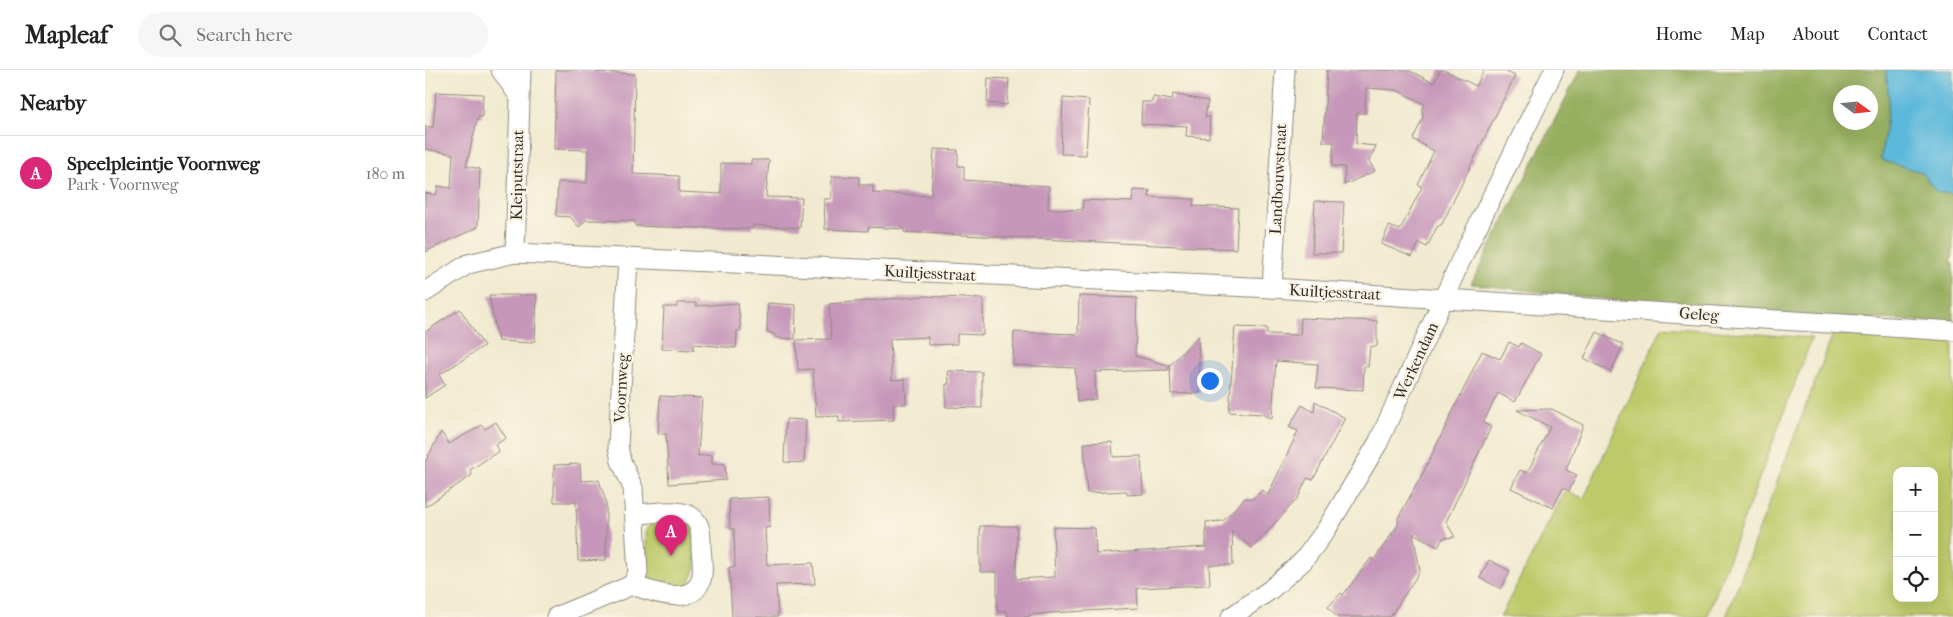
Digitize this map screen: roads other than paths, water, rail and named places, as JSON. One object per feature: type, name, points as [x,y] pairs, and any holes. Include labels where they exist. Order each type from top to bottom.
[{"type":"street","points":[[501,70],[519,96]]},
{"type":"street","name":"Kleiputstraat","points":[[515,253],[521,70]]},
{"type":"street","name":"Landbouwstraat","points":[[1272,288],[1285,70]]},
{"type":"street","name":"Werkendam","points":[[1231,617],[1270,590],[1303,561],[1326,530],[1378,443],[1460,262],[1554,70]]},
{"type":"street","name":"Kuiltjesstraat","points":[[425,292],[468,264],[515,253],[1272,288],[1445,298]]},
{"type":"street","name":"Voornweg","points":[[628,259],[618,446],[621,461],[633,488],[638,573],[632,585]]},
{"type":"street","name":"Geleg","points":[[1445,298],[1953,332]]},
{"type":"street","points":[[556,617],[632,585],[656,594],[680,595],[695,589],[700,582],[702,572],[701,533],[698,524],[692,517],[678,512],[635,514]]},
{"type":"water","points":[[1886,70],[1953,70],[1953,194],[1937,192],[1921,172],[1881,160],[1889,100]]},
{"type":"place","name":"Speelpleintje Voornweg","points":[[671,556]]}]
